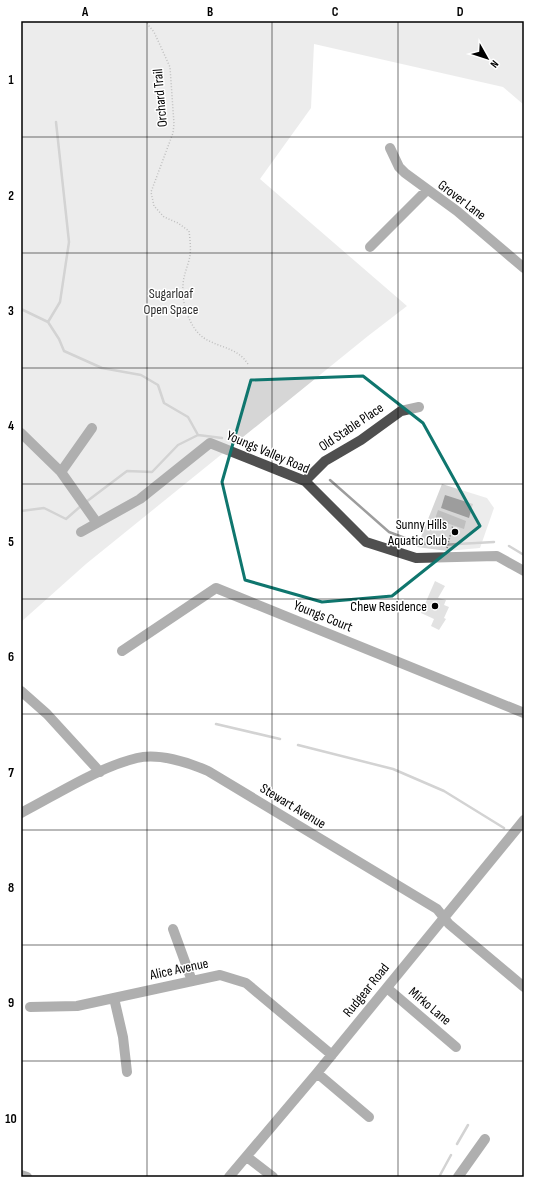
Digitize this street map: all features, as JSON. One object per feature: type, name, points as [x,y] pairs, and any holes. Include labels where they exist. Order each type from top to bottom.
[{"type":"street","points":[[390,148],[399,167],[427,190]]},
{"type":"street","name":"Grover Lane","points":[[370,247],[427,190],[458,211],[524,268]]},
{"type":"street","name":"Old Stable Place","points":[[305,481],[325,461],[361,440],[402,411],[419,407]]},
{"type":"street","points":[[61,472],[92,428]]},
{"type":"street","points":[[21,433],[61,472],[97,523],[81,532]]},
{"type":"street","name":"Youngs Valley Road","points":[[97,523],[140,499],[210,443],[305,481],[366,542],[416,558],[497,556],[524,571]]},
{"type":"street","name":"Youngs Court","points":[[122,651],[216,588],[524,713]]},
{"type":"street","points":[[21,691],[47,714],[100,772]]},
{"type":"street","name":"Stewart Avenue","points":[[21,813],[100,772],[138,758],[171,758],[190,763],[208,771],[437,909],[449,924],[524,987]]},
{"type":"street","name":"Rudgear Road","points":[[229,1177],[317,1074],[524,820]]},
{"type":"street","points":[[172,929],[192,981]]},
{"type":"street","name":"Alice Avenue","points":[[30,1007],[77,1006],[220,975],[246,983],[332,1055]]},
{"type":"street","name":"Mirko Lane","points":[[387,988],[456,1047]]},
{"type":"street","points":[[114,998],[123,1037],[127,1072]]},
{"type":"street","points":[[317,1074],[369,1117]]},
{"type":"street","points":[[458,1177],[485,1140]]},
{"type":"street","points":[[248,1156],[272,1177]]},
{"type":"street","points":[[21,1175],[27,1177]]},
{"type":"path","name":"Orchard Trail","points":[[145,21],[154,32],[170,67],[174,124],[173,133],[151,192],[154,206],[164,217],[178,223],[189,231],[190,254],[182,295],[194,327],[202,336],[211,342],[225,346],[243,356],[248,364]]},
{"type":"path","points":[[447,548],[447,542],[453,525]]},
{"type":"highlighted area","points":[[363,376],[423,423],[480,526],[392,596],[322,602],[245,580],[222,482],[251,380]]},
{"type":"green space","name":"Sugarloaf Open Space","points":[[21,21],[524,21],[524,105],[503,87],[314,44],[311,108],[260,179],[407,306],[86,564],[21,622]]},
{"type":"green space","name":"Sunny Hills Aquatic Club","points":[[442,484],[487,498],[494,508],[480,548],[447,551],[417,547]]},
{"type":"shaded area","points":[[445,495],[473,504],[469,518],[441,508]]},
{"type":"building","points":[[438,510],[466,521],[464,529],[435,519]]},
{"type":"building","name":"Chew Residence","points":[[435,581],[445,586],[438,598],[446,600],[444,605],[449,607],[444,618],[446,619],[439,630],[431,626],[434,619],[421,613]]},
{"type":"waterway","points":[[48,322],[60,302],[69,242],[56,122]]},
{"type":"waterway","points":[[21,309],[48,322]]},
{"type":"waterway","points":[[48,322],[59,339],[64,351],[102,368],[141,375],[158,385],[164,403],[188,417],[198,435],[222,438]]},
{"type":"waterway","points":[[86,502],[127,471],[152,472],[178,445],[198,435]]},
{"type":"waterway","points":[[330,480],[389,532],[418,543],[440,545],[494,542]]},
{"type":"waterway","points":[[21,511],[44,508],[66,519],[82,505]]},
{"type":"waterway","points":[[509,546],[524,555]]},
{"type":"waterway","points":[[216,724],[280,739]]},
{"type":"waterway","points":[[298,745],[393,769],[444,791],[504,828]]},
{"type":"waterway","points":[[457,1144],[468,1125]]},
{"type":"waterway","points":[[439,1177],[451,1155]]},
{"type":"place","name":"Sunny Hills Aquatic Club","points":[[455,532]]},
{"type":"place","name":"Chew Residence","points":[[435,606]]}]
